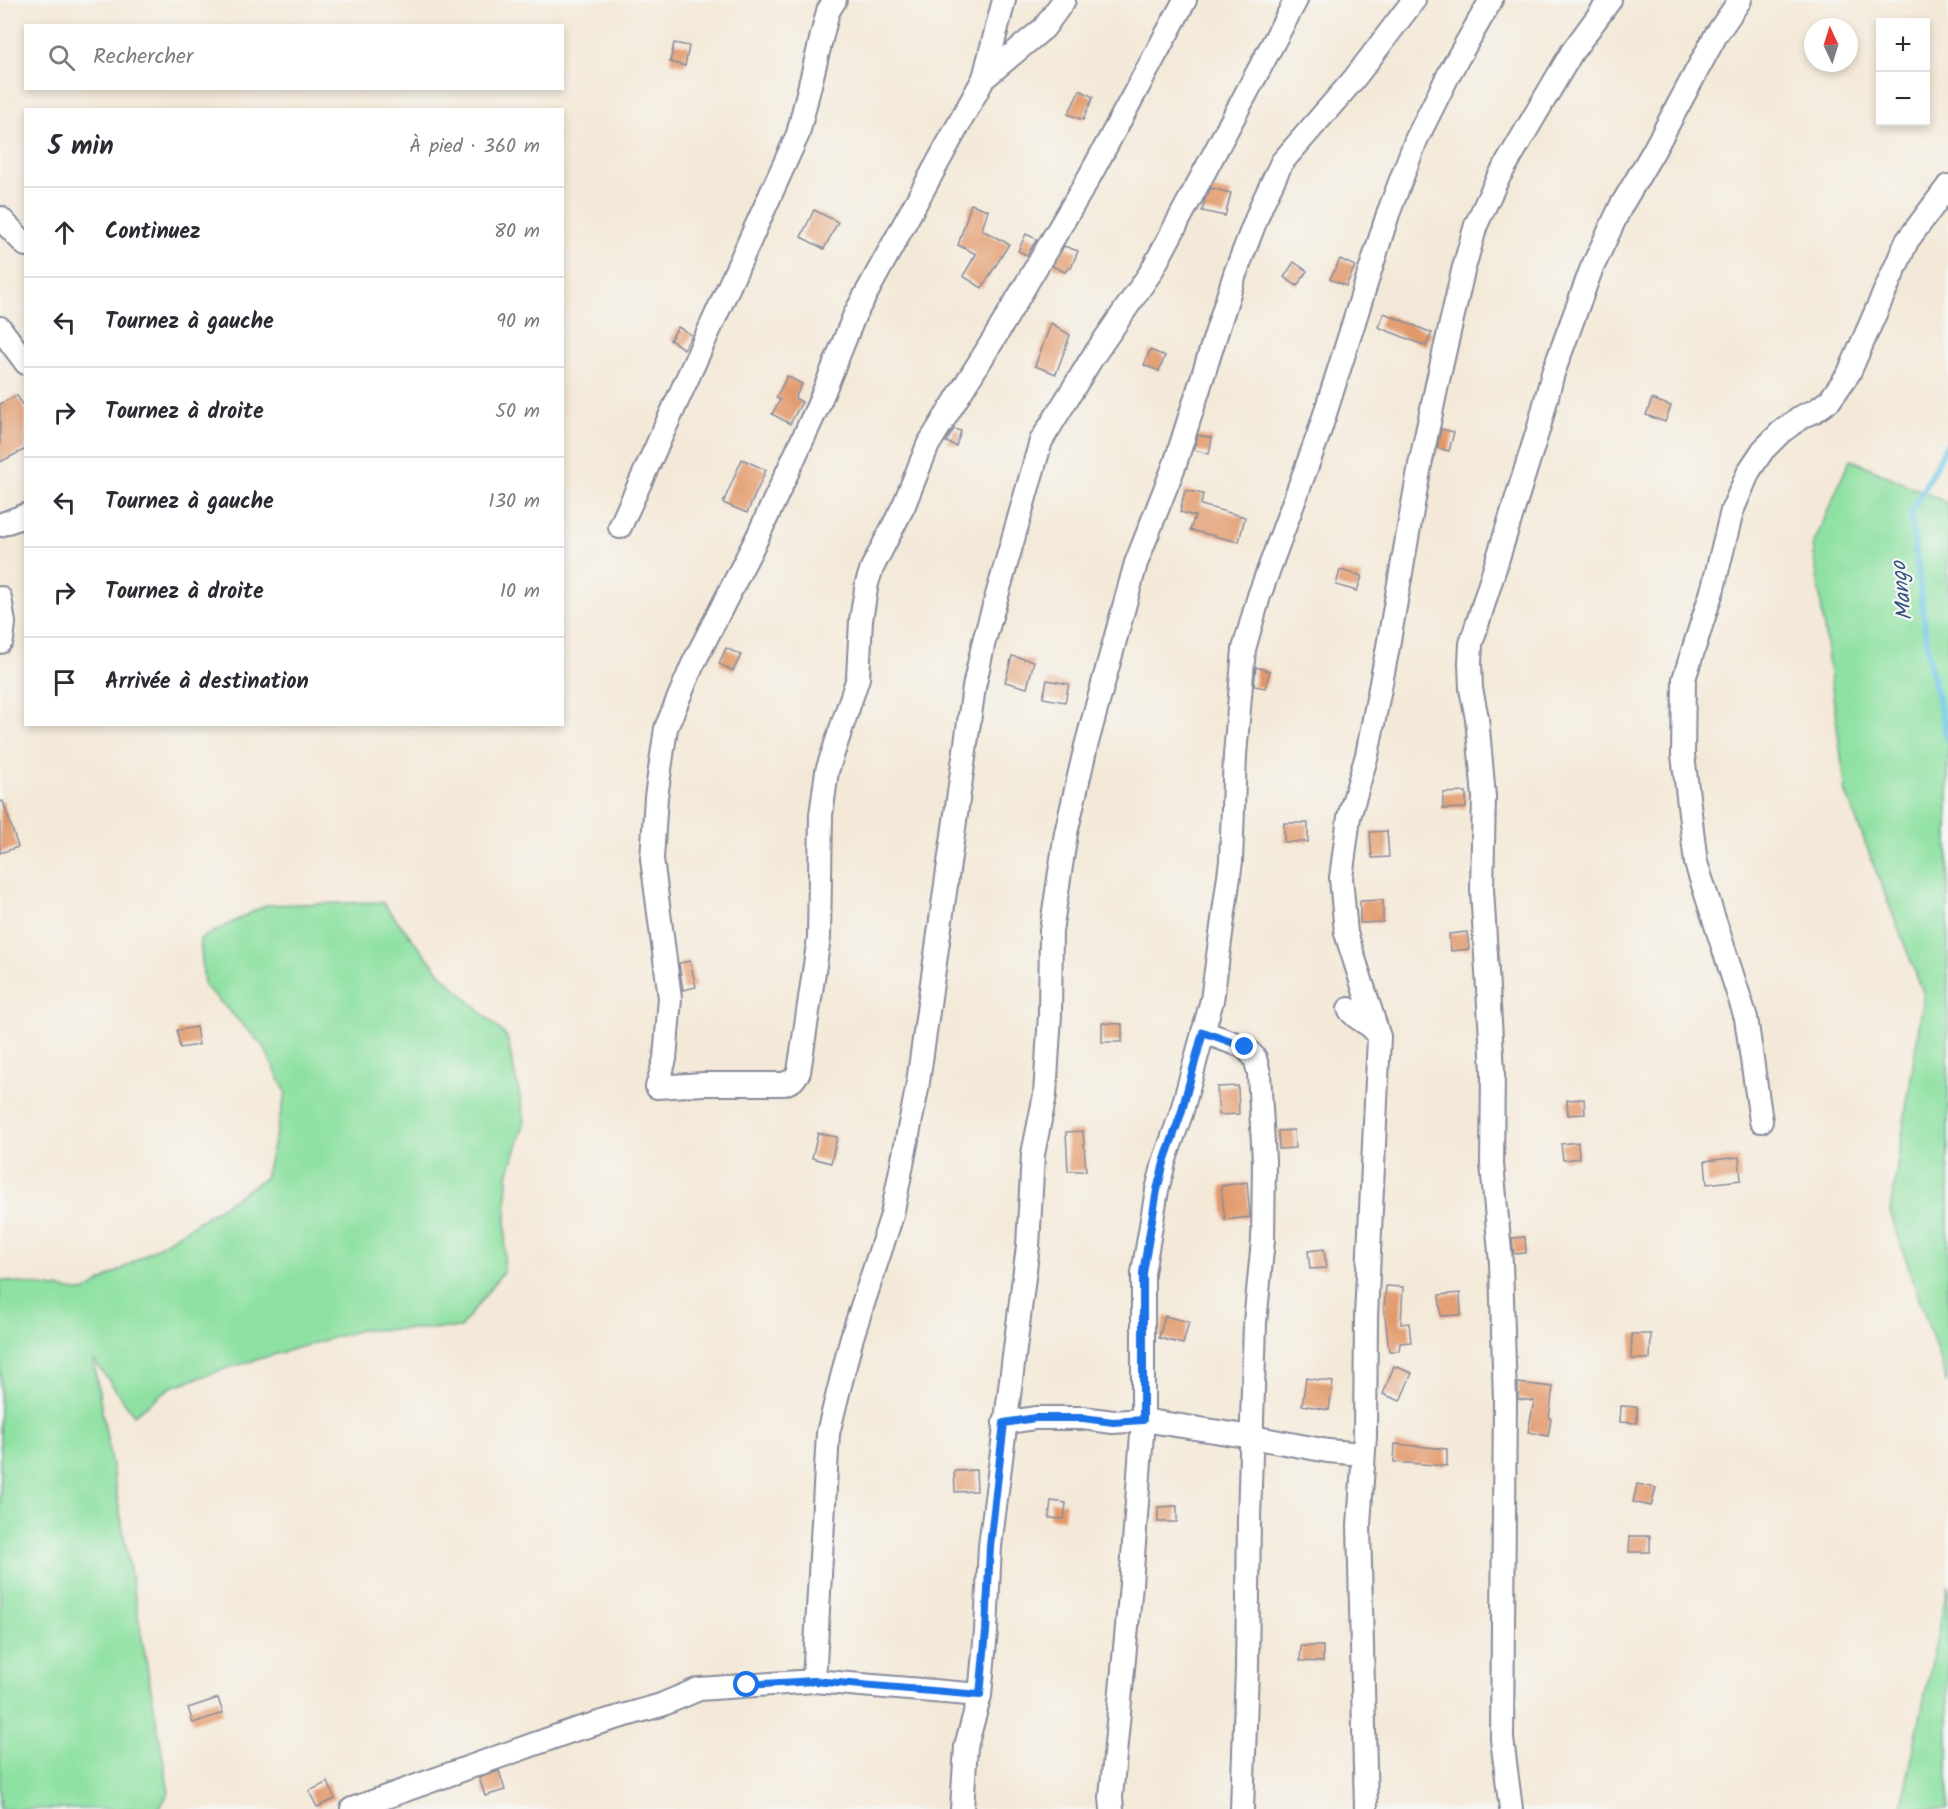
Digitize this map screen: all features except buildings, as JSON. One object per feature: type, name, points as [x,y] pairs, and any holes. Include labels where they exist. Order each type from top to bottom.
[{"type":"street","points":[[620,526],[798,134],[828,11],[835,0]]},
{"type":"street","points":[[1004,0],[984,78],[855,314],[818,406],[757,538],[693,664],[666,728],[656,797],[652,859],[670,998],[664,1059],[657,1087],[703,1084],[784,1084],[792,1080],[799,1072],[819,939],[821,815],[827,771],[858,678],[861,620],[872,568],[904,505],[928,445],[1087,181],[1185,0]]},
{"type":"street","points":[[984,78],[1044,27],[1064,0]]},
{"type":"street","points":[[814,1681],[828,1433],[852,1337],[894,1204],[917,1089],[974,687],[984,641],[1041,441],[1092,358],[1151,272],[1296,0]]},
{"type":"street","points":[[962,1809],[966,1746],[980,1695],[991,1537],[1028,1246],[1033,1154],[1045,1095],[1052,931],[1066,833],[1086,746],[1136,563],[1174,464],[1245,245],[1282,162],[1354,79],[1414,0]]},
{"type":"street","points":[[1112,1809],[1111,1797],[1131,1584],[1143,1420],[1143,1273],[1157,1190],[1181,1114],[1212,1000],[1231,861],[1235,755],[1244,649],[1258,596],[1318,436],[1388,214],[1416,140],[1450,72],[1491,0]]},
{"type":"street","points":[[1366,1809],[1359,1525],[1379,1037],[1346,933],[1341,878],[1349,817],[1369,744],[1420,465],[1438,380],[1476,225],[1492,189],[1572,52],[1610,0]]},
{"type":"street","points":[[1511,1809],[1502,1739],[1505,1401],[1501,1263],[1492,1164],[1493,1071],[1482,889],[1484,797],[1478,718],[1472,689],[1471,644],[1539,426],[1553,373],[1591,270],[1621,206],[1716,35],[1740,0]]},
{"type":"street","points":[[1761,1121],[1746,1018],[1696,864],[1683,755],[1684,679],[1713,588],[1732,511],[1749,471],[1763,450],[1781,432],[1830,400],[1849,373],[1907,241],[1948,186]]},
{"type":"street","points":[[0,218],[24,243]]},
{"type":"street","points":[[0,328],[24,360]]},
{"type":"street","points":[[0,525],[24,516]]},
{"type":"street","points":[[0,598],[4,623],[0,642]]},
{"type":"street","points":[[1348,1009],[1358,1020],[1368,1023],[1375,1029],[1379,1037]]},
{"type":"street","points":[[1203,1032],[1245,1047],[1255,1058],[1259,1073],[1264,1161],[1263,1240],[1255,1323],[1242,1809]]},
{"type":"street","points":[[1004,1423],[1035,1418],[1083,1418],[1113,1422],[1143,1420],[1328,1451],[1363,1454]]},
{"type":"street","points":[[352,1809],[574,1730],[661,1705],[699,1689],[814,1681],[980,1695]]},
{"type":"green space","points":[[1850,459],[1948,503],[1948,1384],[1890,1212],[1924,995],[1846,793],[1813,545]]},
{"type":"green space","points":[[382,902],[442,975],[507,1037],[525,1121],[508,1175],[504,1271],[460,1328],[360,1330],[231,1367],[171,1387],[134,1415],[93,1359],[169,1792],[159,1809],[0,1809],[0,1280],[84,1292],[265,1178],[286,1093],[264,1047],[204,985],[200,939],[266,905]]},
{"type":"green space","points":[[1948,1585],[1948,1809],[1901,1809]]},
{"type":"waterway","name":"Mango","points":[[1948,443],[1911,513],[1929,661],[1948,742]]},
{"type":"route","points":[[747,1685],[814,1681],[980,1695],[993,1510],[1004,1423],[1035,1418],[1083,1418],[1113,1422],[1143,1420],[1143,1273],[1157,1190],[1165,1159],[1181,1114],[1203,1032],[1245,1047]]}]
